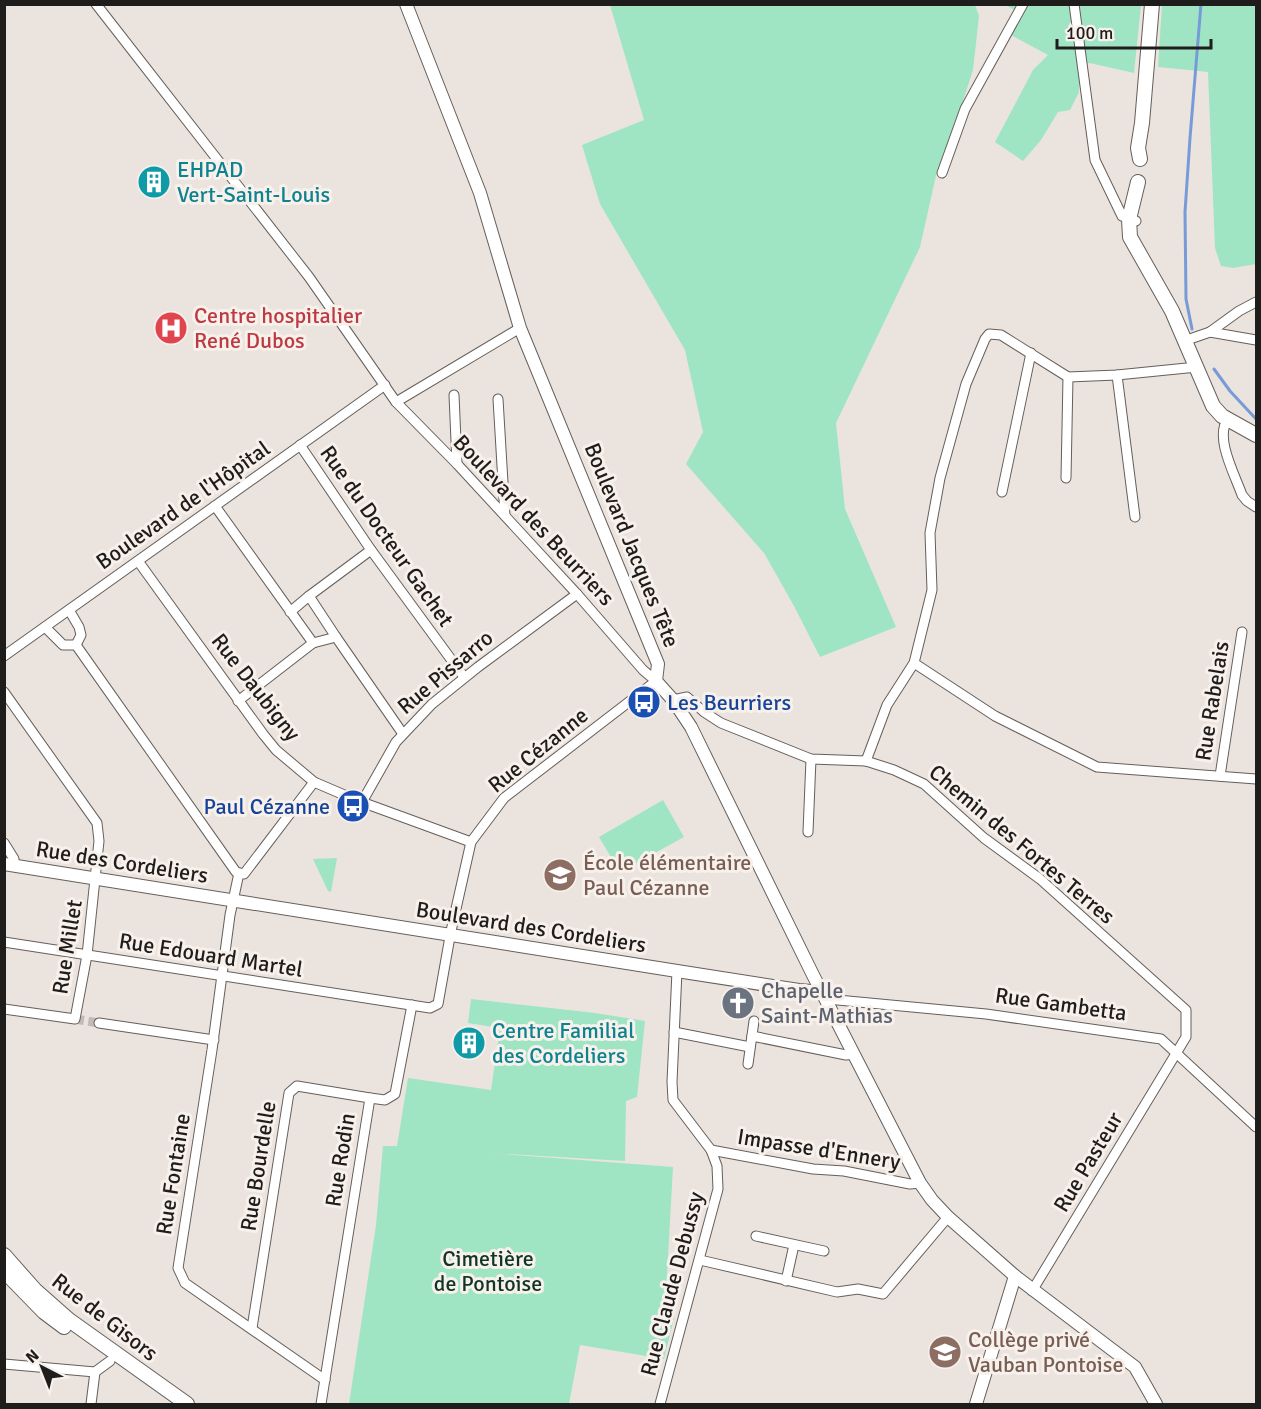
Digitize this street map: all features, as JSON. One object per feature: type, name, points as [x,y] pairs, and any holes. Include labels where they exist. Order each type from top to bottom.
[{"type":"main road","points":[[1152,4],[1142,123],[1144,133],[1133,220],[1143,258],[1178,325],[1216,412],[1257,435]]},
{"type":"main road","name":"Rue de Gisors","points":[[4,1255],[35,1290],[69,1320],[187,1404]]},
{"type":"main road","name":"Rue de Gisors","points":[[4,1270],[44,1312],[172,1404]]},
{"type":"street","name":"Boulevard des Beurriers","points":[[96,4],[309,277],[396,402],[457,464],[577,594],[643,670],[656,681]]},
{"type":"street","name":"Boulevard Jacques Tête","points":[[406,4],[480,192],[520,328],[658,664],[656,681],[673,700],[691,727],[920,1183],[948,1217],[1032,1291],[1135,1367],[1156,1404]]},
{"type":"street","points":[[942,173],[965,109],[1023,4]]},
{"type":"street","points":[[1074,4],[1095,160],[1121,214],[1133,220]]},
{"type":"street","points":[[1210,332],[1239,311],[1257,302]]},
{"type":"street","points":[[396,402],[520,328]]},
{"type":"street","points":[[1182,336],[1210,332],[1257,340]]},
{"type":"street","points":[[866,761],[887,705],[914,663],[932,590],[930,534],[940,478],[966,384],[989,334],[1001,336],[1068,377],[1197,367]]},
{"type":"street","points":[[1002,492],[1030,353]]},
{"type":"street","points":[[1117,375],[1135,517]]},
{"type":"street","points":[[1066,478],[1068,377]]},
{"type":"street","name":"Boulevard de l'Hôpital","points":[[4,656],[385,385]]},
{"type":"street","points":[[454,395],[457,464]]},
{"type":"street","points":[[498,399],[505,516]]},
{"type":"street","points":[[1228,419],[1223,429],[1224,444],[1242,495],[1257,507]]},
{"type":"street","name":"Rue du Docteur Gachet","points":[[300,445],[371,550],[464,678]]},
{"type":"street","points":[[215,506],[313,643]]},
{"type":"street","points":[[290,612],[371,550]]},
{"type":"street","name":"Rue Daubigny","points":[[138,561],[262,734],[276,750],[314,782],[471,842]]},
{"type":"street","name":"Rue Pissarro","points":[[362,802],[396,742],[432,704],[577,594]]},
{"type":"street","points":[[309,596],[403,734]]},
{"type":"street","points":[[69,609],[81,635],[76,645]]},
{"type":"street","points":[[45,627],[63,645],[76,645]]},
{"type":"street","name":"Rue Rabelais","points":[[1220,776],[1242,632]]},
{"type":"street","points":[[238,701],[313,643],[336,637]]},
{"type":"street","points":[[76,645],[236,872],[244,873],[314,782]]},
{"type":"street","points":[[914,663],[995,716],[1097,767],[1257,779]]},
{"type":"street","name":"Rue Cézanne","points":[[451,935],[471,842],[504,798],[656,681]]},
{"type":"street","name":"Rue Millet","points":[[4,692],[97,823],[99,841],[87,955],[75,1019],[4,1009]]},
{"type":"street","name":"Chemin des Fortes Terres","points":[[673,700],[687,697],[721,723],[811,759],[866,761],[894,770],[924,784],[984,838],[1040,879],[1186,1010],[1186,1037],[1177,1053]]},
{"type":"street","points":[[808,832],[811,759]]},
{"type":"street","points":[[4,843],[14,859],[10,865]]},
{"type":"street","name":"Rue des Cordeliers","points":[[10,865],[233,901]]},
{"type":"street","name":"Rue Fontaine","points":[[239,873],[178,1268],[185,1283],[325,1380]]},
{"type":"street","name":"Boulevard des Cordeliers","points":[[233,901],[825,996]]},
{"type":"street","points":[[412,1005],[430,1008],[438,1004],[451,935]]},
{"type":"street","name":"Rue Edouard Martel","points":[[4,942],[412,1005]]},
{"type":"street","name":"Rue Claude Debussy","points":[[660,1404],[718,1189],[717,1166],[711,1150],[673,1100],[677,971]]},
{"type":"street","name":"Rue Gambetta","points":[[825,996],[986,1014],[1161,1039],[1257,1127]]},
{"type":"street","name":"Rue Rodin","points":[[321,1404],[370,1098],[385,1100],[395,1094],[412,1005]]},
{"type":"street","points":[[748,1064],[754,1021]]},
{"type":"street","points":[[99,1023],[214,1040]]},
{"type":"street","points":[[674,1032],[750,1047]]},
{"type":"street","points":[[752,1036],[846,1055],[854,1054]]},
{"type":"street","name":"Rue Pasteur","points":[[1032,1291],[1177,1053]]},
{"type":"street","name":"Rue Bourdelle","points":[[252,1328],[288,1093],[297,1086],[370,1098]]},
{"type":"street","name":"Impasse d'Ennery","points":[[711,1150],[813,1169],[844,1171],[910,1184],[920,1183]]},
{"type":"street","points":[[700,1260],[837,1292],[858,1289],[883,1294],[948,1217]]},
{"type":"street","points":[[756,1236],[824,1251]]},
{"type":"street","points":[[786,1281],[794,1245]]},
{"type":"street","points":[[976,1404],[1015,1276]]},
{"type":"street","points":[[4,1364],[95,1372],[110,1361]]},
{"type":"street","points":[[91,1404],[95,1372]]},
{"type":"green space","points":[[610,5],[975,5],[979,16],[973,70],[937,171],[920,247],[836,423],[845,509],[896,627],[820,657],[764,553],[686,464],[703,432],[685,350],[600,204],[582,145],[644,120]]},
{"type":"green space","points":[[1005,5],[1141,5],[1134,73],[1090,63],[1079,64],[1079,92],[1070,110],[1058,112],[1041,140],[1023,161],[995,142],[1033,70],[1048,55],[1011,35],[1023,14]]},
{"type":"green space","points":[[1162,5],[1256,5],[1256,264],[1233,268],[1221,266],[1215,248],[1208,72],[1158,67]]},
{"type":"green space","points":[[663,800],[684,837],[620,872],[599,837]]},
{"type":"green space","points":[[337,858],[331,892],[328,891],[313,859]]},
{"type":"green space","name":"Cimetière de Pontoise","points":[[471,999],[645,1021],[637,1097],[626,1101],[625,1161],[489,1153],[673,1167],[665,1310],[675,1314],[664,1359],[580,1345],[569,1404],[349,1404],[376,1225],[383,1146],[397,1146],[408,1078],[491,1090],[500,1028],[468,1023]]},
{"type":"waterway","points":[[1192,329],[1186,299],[1185,212],[1201,4]]},
{"type":"waterway","points":[[1214,369],[1230,391],[1256,419]]},
{"type":"tunnel","points":[[75,1019],[99,1023]]},
{"type":"place","name":"EHPAD Vert-Saint-Louis","points":[[154,182]]},
{"type":"place","name":"Centre hospitalier René Dubos","points":[[171,328]]},
{"type":"place","name":"Les Beurriers","points":[[644,702]]},
{"type":"place","name":"Paul Cézanne","points":[[353,806]]},
{"type":"place","name":"École élémentaire Paul Cézanne","points":[[560,875]]},
{"type":"place","name":"Chapelle Saint-Mathias","points":[[738,1003]]},
{"type":"place","name":"Centre Familial des Cordeliers","points":[[469,1043]]},
{"type":"place","name":"Collège privé Vauban Pontoise","points":[[945,1352]]}]
